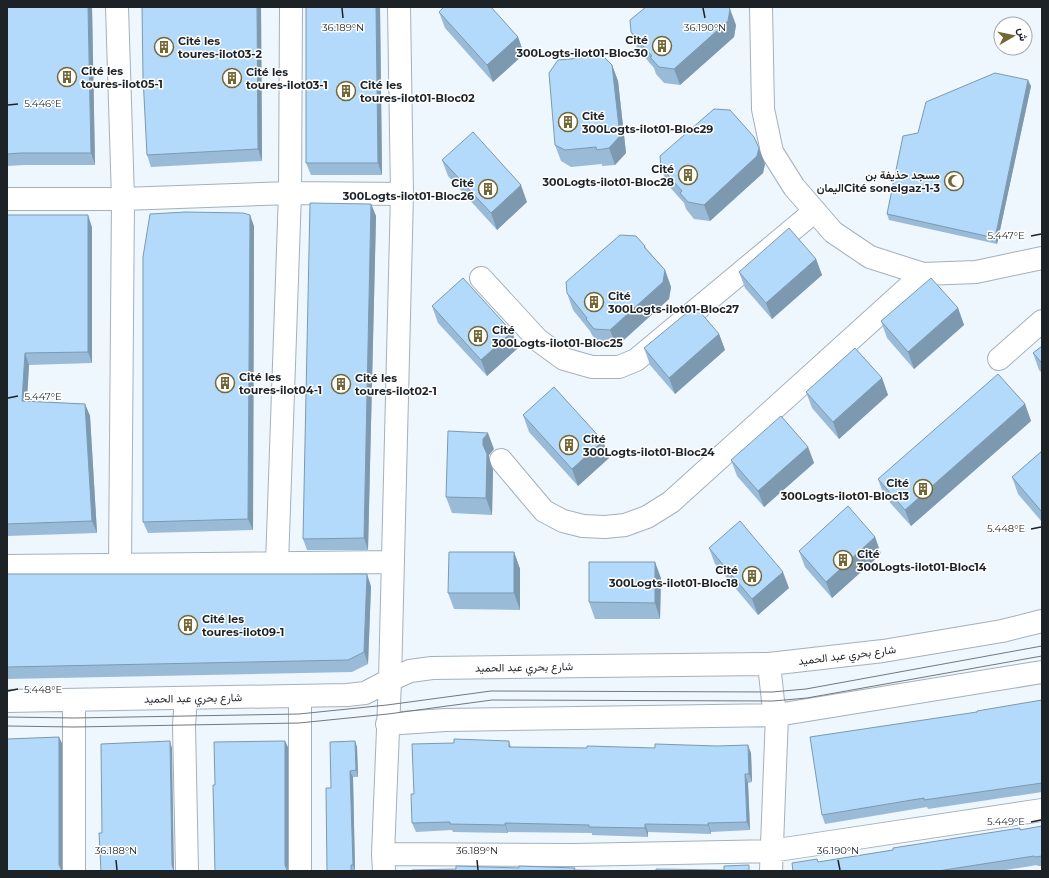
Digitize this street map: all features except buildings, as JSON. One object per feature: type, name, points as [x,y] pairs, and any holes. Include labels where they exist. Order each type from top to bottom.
[{"type":"street","points":[[117,7],[123,199],[120,564]]},
{"type":"street","points":[[278,564],[290,193],[291,7]]},
{"type":"street","points":[[399,7],[402,194],[390,680],[387,724],[383,862],[574,855],[771,861],[1042,810]]},
{"type":"street","points":[[761,7],[762,109],[772,152],[794,188],[833,232],[870,257],[923,274],[976,272],[1042,258]]},
{"type":"street","points":[[7,199],[123,199],[290,193],[402,194]]},
{"type":"street","points":[[481,278],[538,340],[564,359],[592,367],[619,368],[636,360],[815,211]]},
{"type":"street","points":[[500,460],[544,511],[563,521],[583,526],[605,527],[625,525],[647,517],[671,502],[923,274]]},
{"type":"street","points":[[999,359],[1042,320]]},
{"type":"street","points":[[7,566],[393,562]]},
{"type":"street","name":"شارع بحري عبد الحميد","points":[[7,701],[365,694],[410,671],[432,668],[769,664],[883,651],[1002,631],[1042,621]]},
{"type":"street","points":[[769,664],[773,701],[777,715],[771,861]]},
{"type":"street","points":[[387,724],[445,720],[563,720],[777,715],[1042,672]]},
{"type":"street","points":[[300,696],[300,871]]},
{"type":"street","points":[[186,698],[184,725],[187,871]]},
{"type":"street","points":[[74,700],[74,871]]},
{"type":"tram line","points":[[7,717],[74,718],[299,714],[387,705],[491,691],[772,692],[806,689],[1042,646]]},
{"type":"tram line","points":[[7,726],[74,727],[299,723],[388,714],[492,700],[773,701],[807,698],[1042,656]]},
{"type":"place","name":"Cité 300Logts-ilot01-Bloc30","points":[[662,46]]},
{"type":"place","name":"Cité les toures-ilot03-2","points":[[164,47]]},
{"type":"place","name":"Cité les toures-ilot05-1","points":[[67,77]]},
{"type":"place","name":"Cité les toures-ilot03-1","points":[[232,78]]},
{"type":"place","name":"Cité les toures-ilot01-Bloc02","points":[[346,91]]},
{"type":"place","name":"Cité 300Logts-ilot01-Bloc29","points":[[568,122]]},
{"type":"place","name":"Cité 300Logts-ilot01-Bloc28","points":[[688,175]]},
{"type":"place","name":"مسجد حذيفة بن اليمانCité sonelgaz-1-3","points":[[954,181]]},
{"type":"place","name":"Cité 300Logts-ilot01-Bloc26","points":[[488,189]]},
{"type":"place","name":"Cité 300Logts-ilot01-Bloc27","points":[[594,302]]},
{"type":"place","name":"Cité 300Logts-ilot01-Bloc25","points":[[478,336]]},
{"type":"place","name":"Cité les toures-ilot04-1","points":[[225,383]]},
{"type":"place","name":"Cité les toures-ilot02-1","points":[[341,384]]},
{"type":"place","name":"Cité 300Logts-ilot01-Bloc24","points":[[569,445]]},
{"type":"place","name":"Cité 300Logts-ilot01-Bloc13","points":[[923,489]]},
{"type":"place","name":"Cité 300Logts-ilot01-Bloc14","points":[[843,560]]},
{"type":"place","name":"Cité 300Logts-ilot01-Bloc18","points":[[752,576]]},
{"type":"place","name":"Cité les toures-ilot09-1","points":[[188,625]]}]
